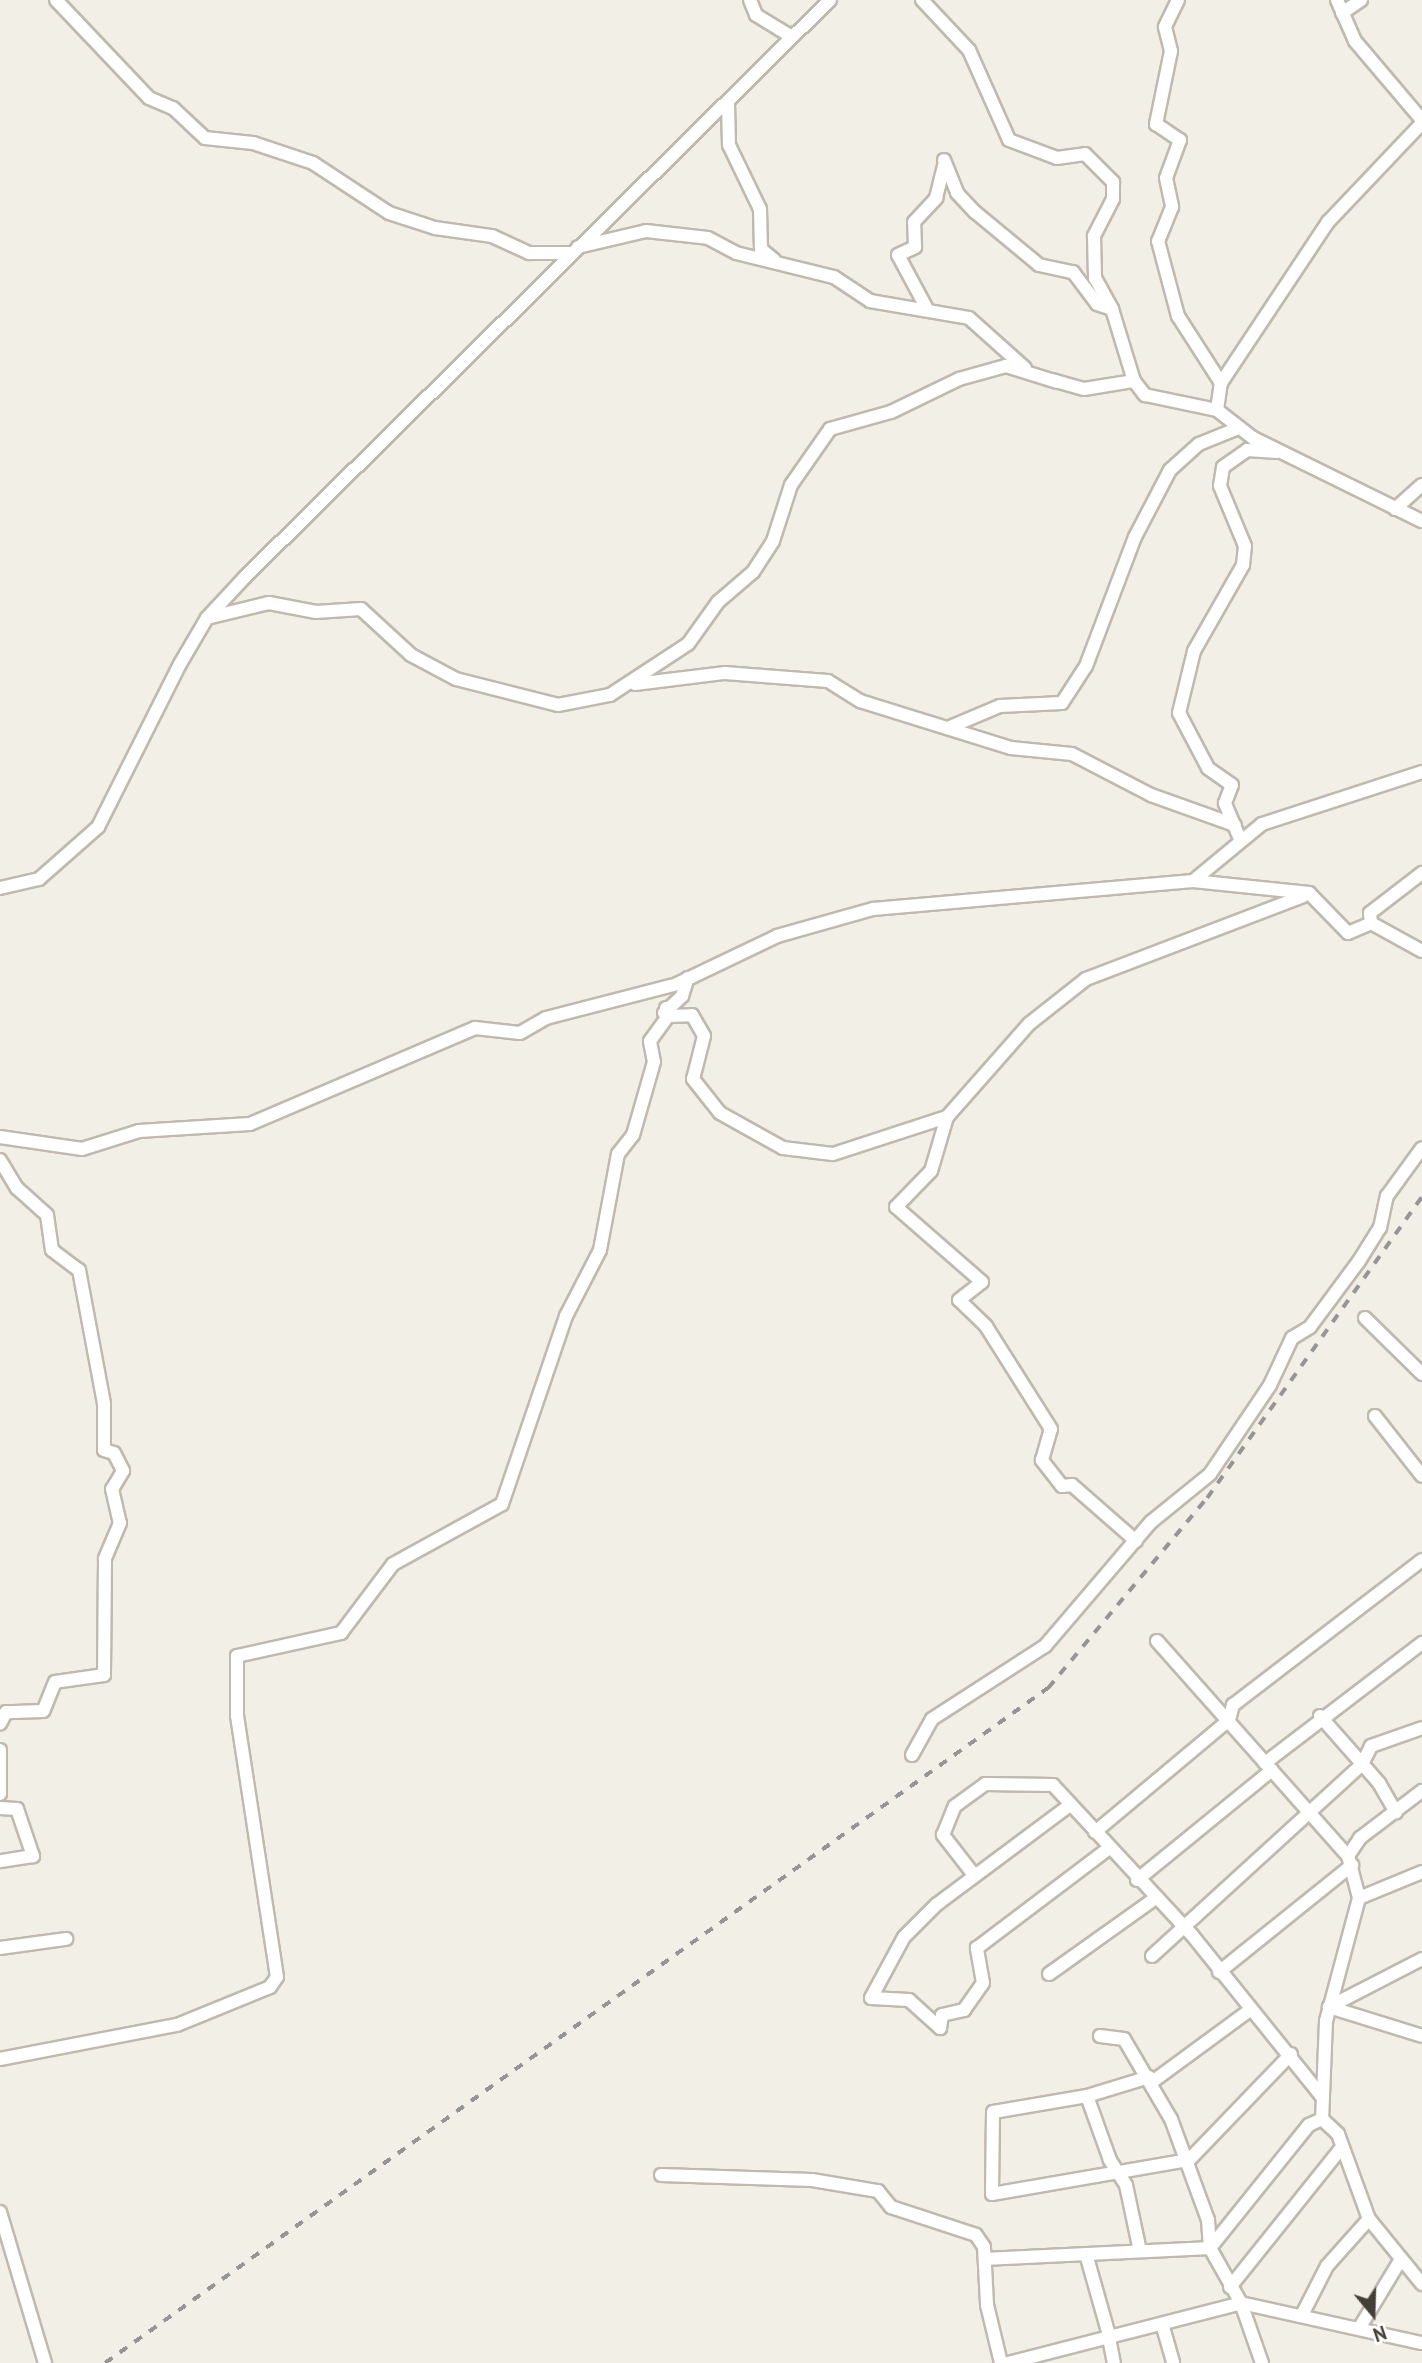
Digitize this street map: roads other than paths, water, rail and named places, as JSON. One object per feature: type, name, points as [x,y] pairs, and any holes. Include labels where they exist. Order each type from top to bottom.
[{"type":"street","points":[[56,0],[149,98],[173,108],[205,138],[253,143],[313,163],[389,213],[435,229],[492,236],[529,253],[575,250],[646,231],[708,238],[777,263],[834,276],[870,301],[969,318],[1020,365],[1057,382]]},
{"type":"street","points":[[750,0],[756,15],[792,37]]},
{"type":"street","points":[[0,888],[39,879],[98,827],[207,618],[830,0]]},
{"type":"street","points":[[922,0],[969,50],[1009,140],[1057,158],[1085,154],[1112,182],[1113,199],[1094,236],[1095,278],[1112,309],[1134,381],[1145,395],[1217,410],[1236,429],[1422,521]]},
{"type":"street","points":[[1178,0],[1166,27],[1171,51],[1156,124],[1180,140],[1166,178],[1172,207],[1158,241],[1178,316],[1221,383]]},
{"type":"street","points":[[1217,410],[1221,383],[1328,222],[1422,122],[1355,41],[1339,6],[1361,0]]},
{"type":"street","points":[[728,102],[729,145],[761,209],[761,249],[777,263]]},
{"type":"street","points":[[927,309],[898,256],[915,247],[914,222],[936,198],[944,160],[957,193],[975,212],[1039,265],[1073,272],[1097,304],[1112,309]]},
{"type":"street","points":[[628,687],[688,644],[718,602],[753,572],[773,541],[791,485],[830,429],[891,412],[959,379],[1006,366],[1084,389],[1134,381]]},
{"type":"street","points":[[950,727],[1000,706],[1062,703],[1086,666],[1135,537],[1171,470],[1199,444],[1236,429]]},
{"type":"street","points":[[1240,839],[1225,803],[1231,785],[1208,768],[1179,713],[1194,651],[1243,565],[1245,547],[1220,486],[1223,467],[1247,450],[1281,452]]},
{"type":"street","points":[[1395,509],[1422,485]]},
{"type":"street","points":[[207,618],[269,603],[316,612],[361,609],[411,655],[456,679],[558,705],[628,687],[725,673],[820,680],[860,701],[1022,751],[1072,754],[1151,795],[1235,825]]},
{"type":"street","points":[[1193,881],[1240,839],[1288,812],[1422,772]]},
{"type":"street","points":[[1371,923],[1370,913],[1422,873]]},
{"type":"street","points":[[0,1137],[82,1149],[139,1131],[250,1124],[475,1028],[520,1032],[546,1018],[627,1000],[688,978],[777,936],[873,909],[1193,881],[1310,893],[1348,933],[1371,923]]},
{"type":"street","points":[[1136,1541],[1072,1485],[1062,1486],[1042,1460],[1051,1429],[986,1326],[959,1300],[982,1282],[896,1207],[930,1171],[947,1117],[1029,1024],[1086,979],[1310,893]]},
{"type":"street","points":[[1371,923],[1422,951]]},
{"type":"street","points":[[0,2059],[177,2025],[270,1987],[277,1977],[237,1716],[237,1656],[341,1633],[393,1564],[502,1504],[566,1316],[600,1250],[618,1154],[633,1135],[654,1062],[650,1041],[667,1012],[682,996],[688,978]]},
{"type":"street","points":[[627,1000],[667,1012],[692,1015],[704,1036],[693,1079],[720,1113],[783,1148],[833,1154],[947,1117]]},
{"type":"street","points":[[912,1755],[932,1719],[1045,1646],[1136,1541],[1210,1474],[1270,1385],[1292,1338],[1310,1327],[1359,1261],[1380,1228],[1387,1196],[1422,1148]]},
{"type":"street","points":[[0,1160],[17,1188],[47,1215],[52,1250],[79,1270],[104,1404],[104,1450],[114,1453],[122,1471],[112,1489],[120,1523],[105,1559],[104,1675],[55,1682],[43,1712],[6,1712],[0,1724]]},
{"type":"street","points":[[1365,1318],[1422,1374]]},
{"type":"street","points":[[1375,1416],[1422,1476]]},
{"type":"street","points":[[1096,1832],[1229,1720],[1233,1705],[1421,1565]]},
{"type":"street","points":[[1157,1641],[1350,1861],[1359,1898],[1329,2007],[1322,2119],[1342,2147],[1369,2219],[1422,2284]]},
{"type":"street","points":[[1137,1880],[1269,1766],[1320,1716],[1422,1643]]},
{"type":"street","points":[[1320,1716],[1362,1764],[1396,1812]]},
{"type":"street","points":[[1152,1956],[1362,1764],[1371,1746],[1422,1728]]},
{"type":"street","points":[[0,1750],[0,1794]]},
{"type":"street","points":[[974,1875],[943,1835],[955,1806],[974,1789],[1044,1782],[1070,1805],[1154,1899],[1183,1926],[1250,2010],[1291,2054],[1323,2098]]},
{"type":"street","points":[[1219,1972],[1350,1861],[1360,1838],[1422,1791]]},
{"type":"street","points":[[1070,1805],[974,1875],[904,1937],[871,1994],[875,2002],[909,2000],[940,2028],[942,2015],[964,2010],[983,1983],[977,1948],[1109,1848]]},
{"type":"street","points":[[0,1808],[17,1809],[33,1856],[0,1861]]},
{"type":"street","points":[[1359,1898],[1422,1872]]},
{"type":"street","points":[[1049,1974],[1154,1899]]},
{"type":"street","points":[[0,1948],[66,1939]]},
{"type":"street","points":[[1329,2007],[1422,1959]]},
{"type":"street","points":[[1329,2007],[1422,2036]]},
{"type":"street","points":[[1250,2010],[1150,2080],[1087,2096],[993,2112],[992,2194],[1189,2160],[1291,2054]]},
{"type":"street","points":[[1100,2036],[1125,2039],[1150,2080],[1189,2160],[1210,2248],[1241,2303],[1262,2363]]},
{"type":"street","points":[[1087,2096],[1121,2173],[1140,2251]]},
{"type":"street","points":[[985,2259],[1210,2248],[1310,2125],[1322,2119]]},
{"type":"street","points":[[1230,2287],[1342,2147]]},
{"type":"street","points":[[661,2175],[811,2180],[878,2191],[891,2207],[976,2235],[985,2259],[987,2305],[1001,2363]]},
{"type":"street","points":[[0,2212],[45,2363]]},
{"type":"street","points":[[1302,2315],[1327,2266],[1369,2219]]},
{"type":"street","points":[[1086,2254],[1114,2363]]},
{"type":"street","points":[[1360,2327],[1401,2259]]},
{"type":"street","points":[[1008,2363],[1163,2327],[1241,2303],[1360,2327],[1422,2343]]},
{"type":"street","points":[[1163,2327],[1173,2363]]},
{"type":"railway","points":[[105,2363],[1048,1688],[1207,1498],[1422,1197]]}]
